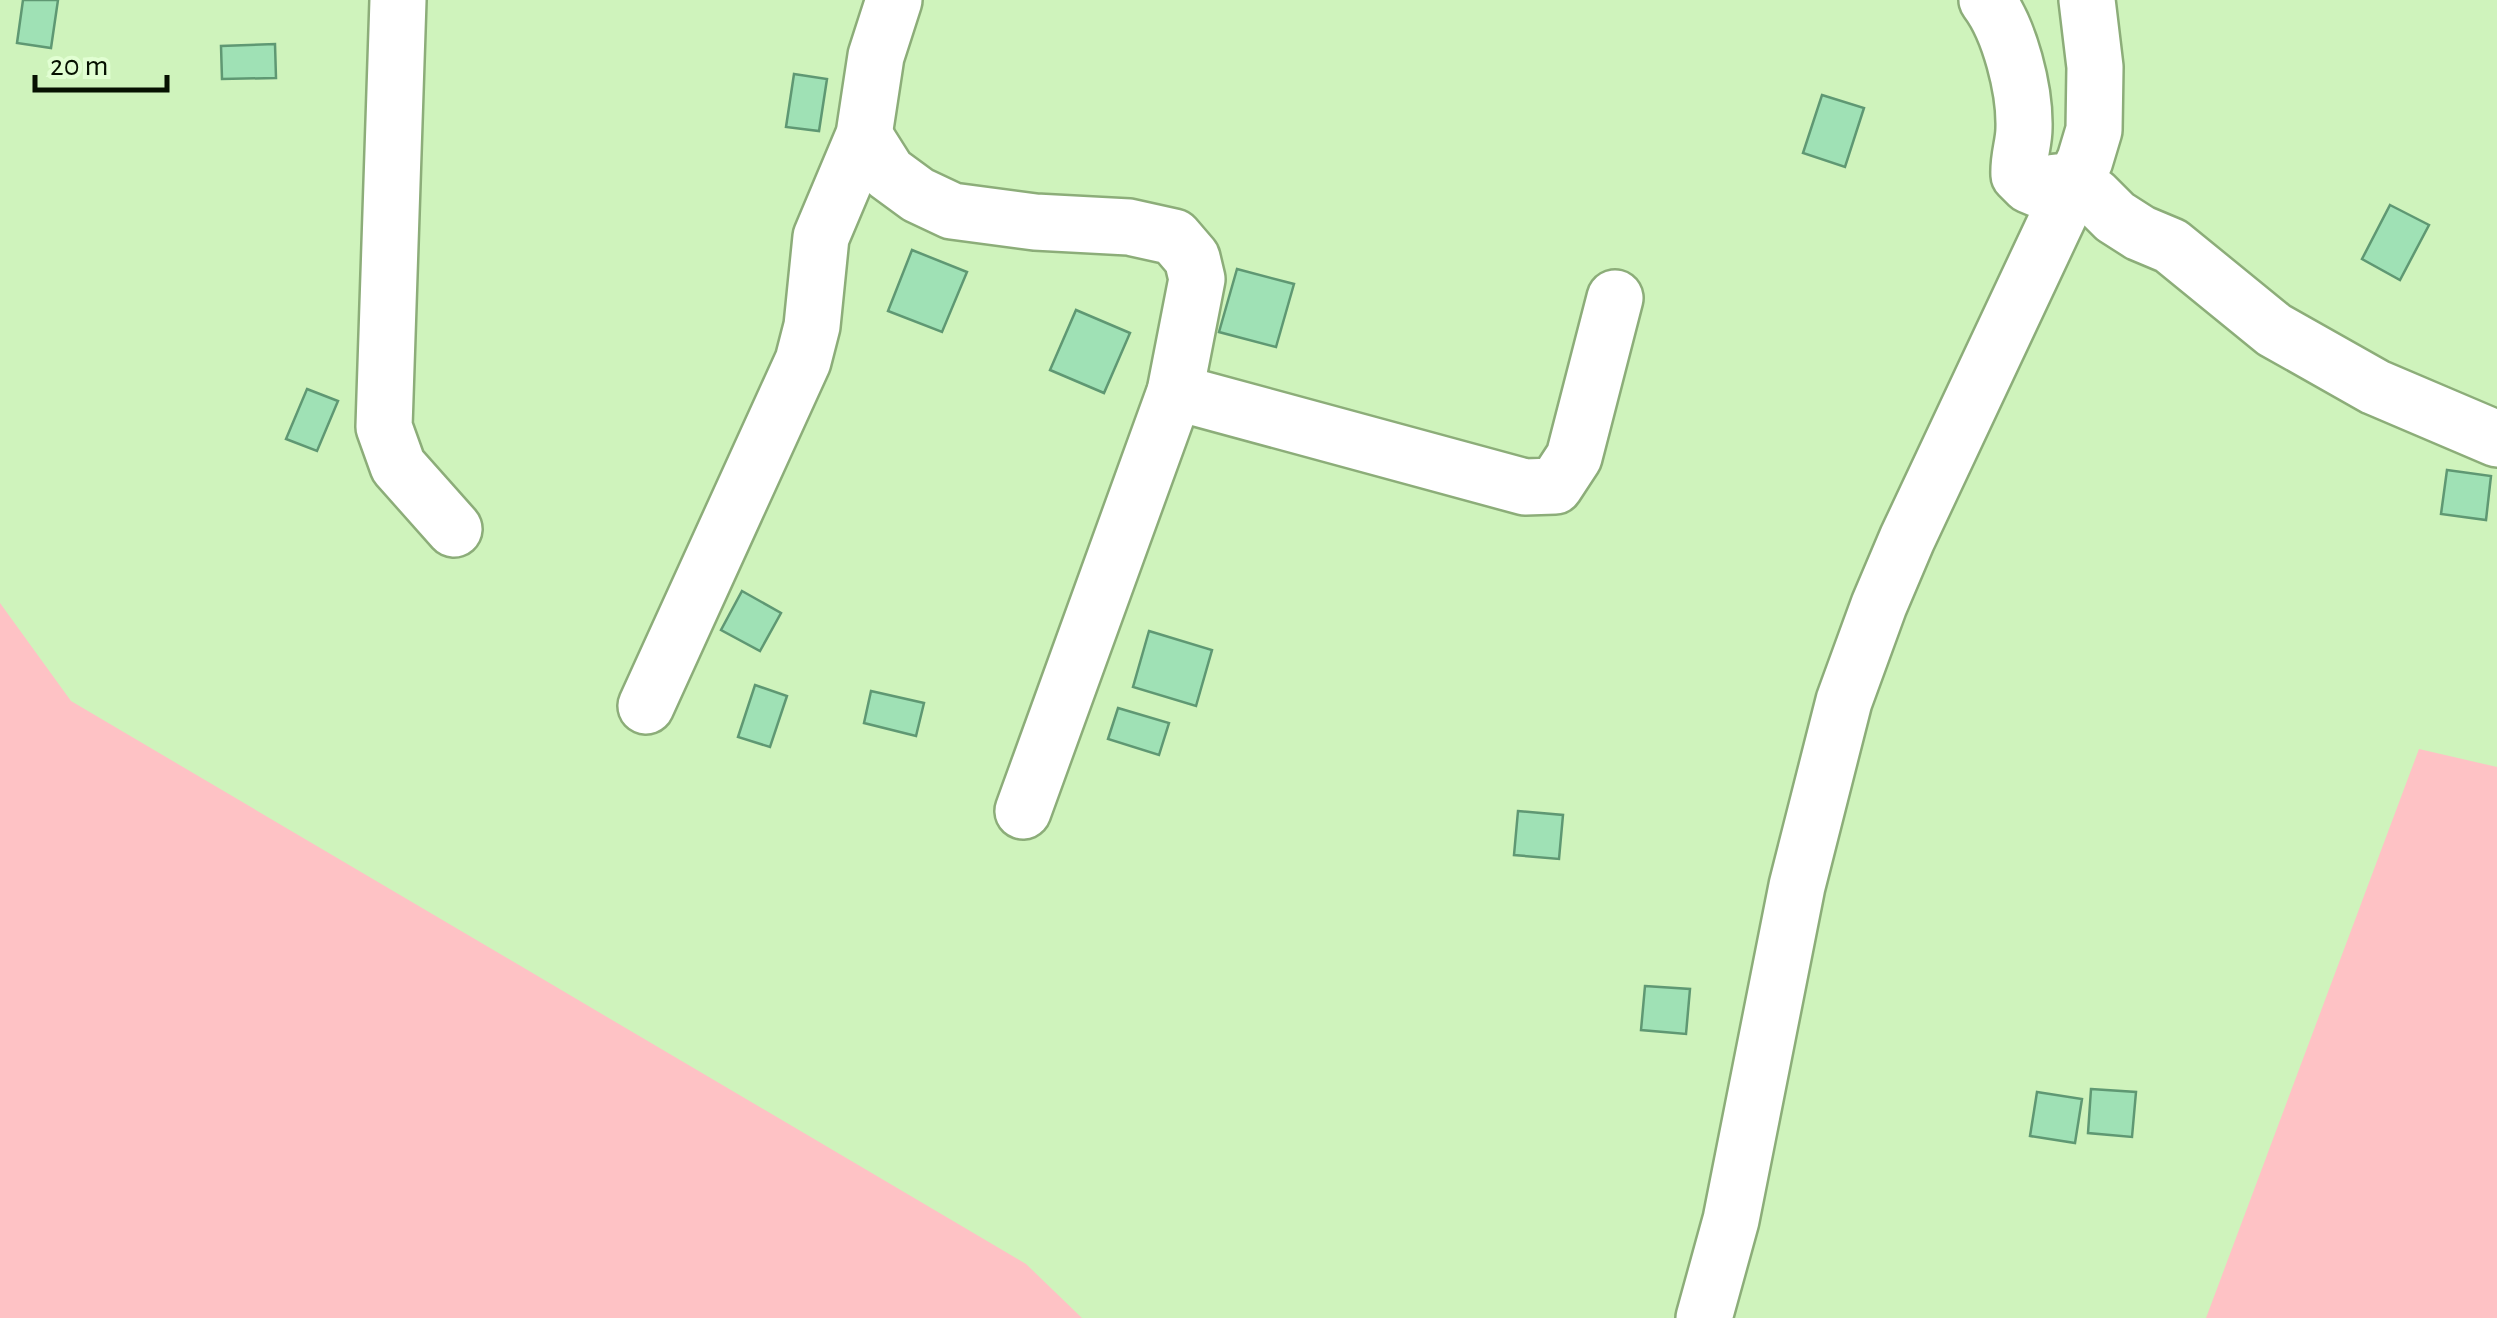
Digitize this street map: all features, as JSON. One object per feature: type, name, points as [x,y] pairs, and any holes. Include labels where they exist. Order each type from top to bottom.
[{"type":"street","points":[[398,0],[384,426],[398,466],[454,529]]},
{"type":"street","points":[[646,706],[804,361],[812,326],[821,237],[864,135],[876,56],[894,0]]},
{"type":"street","points":[[1988,0],[2015,60],[2023,102],[2019,174],[2030,185],[2042,190],[2056,182],[2074,182],[2115,217],[2170,246],[2274,330],[2375,386],[2497,439]]},
{"type":"street","points":[[1704,1318],[1731,1220],[1797,886],[1844,702],[1907,539],[2086,160],[2094,130],[2095,67],[2087,0]]},
{"type":"street","points":[[864,135],[888,173],[918,195],[952,211],[1035,222],[1130,227],[1174,237],[1192,258],[1197,280],[1175,392],[1023,811]]},
{"type":"street","points":[[1175,392],[1525,487],[1554,486],[1574,457],[1615,298]]},
{"type":"shaded area","points":[[0,603],[71,701],[1026,1264],[1082,1318],[0,1318]]},
{"type":"shaded area","points":[[2419,749],[2497,767],[2497,1318],[2206,1318]]},
{"type":"building","points":[[23,0],[58,0],[51,48],[17,43]]},
{"type":"building","points":[[275,44],[276,78],[222,79],[221,46]]},
{"type":"building","points":[[794,74],[827,79],[819,131],[786,127]]},
{"type":"building","points":[[1822,95],[1864,108],[1845,167],[1803,153]]},
{"type":"building","points":[[2390,205],[2429,225],[2400,280],[2362,259]]},
{"type":"building","points":[[912,250],[967,272],[942,332],[888,311]]},
{"type":"building","points":[[1237,269],[1294,284],[1276,347],[1219,332]]},
{"type":"building","points":[[1076,310],[1130,333],[1104,393],[1050,370]]},
{"type":"building","points":[[307,389],[338,401],[317,451],[286,439]]},
{"type":"building","points":[[2447,470],[2491,476],[2486,520],[2441,514]]},
{"type":"building","points":[[742,591],[781,613],[760,651],[721,630]]},
{"type":"building","points":[[1149,631],[1212,650],[1196,706],[1133,687]]},
{"type":"building","points":[[755,685],[787,696],[770,747],[738,737]]},
{"type":"building","points":[[871,691],[924,703],[916,736],[864,723]]},
{"type":"building","points":[[1118,708],[1169,723],[1159,755],[1108,739]]},
{"type":"building","points":[[1518,811],[1563,815],[1559,859],[1514,855]]},
{"type":"building","points":[[1645,986],[1690,989],[1686,1034],[1641,1030]]},
{"type":"building","points":[[2091,1089],[2136,1092],[2132,1137],[2088,1133]]},
{"type":"building","points":[[2037,1092],[2082,1099],[2075,1143],[2030,1136]]}]
